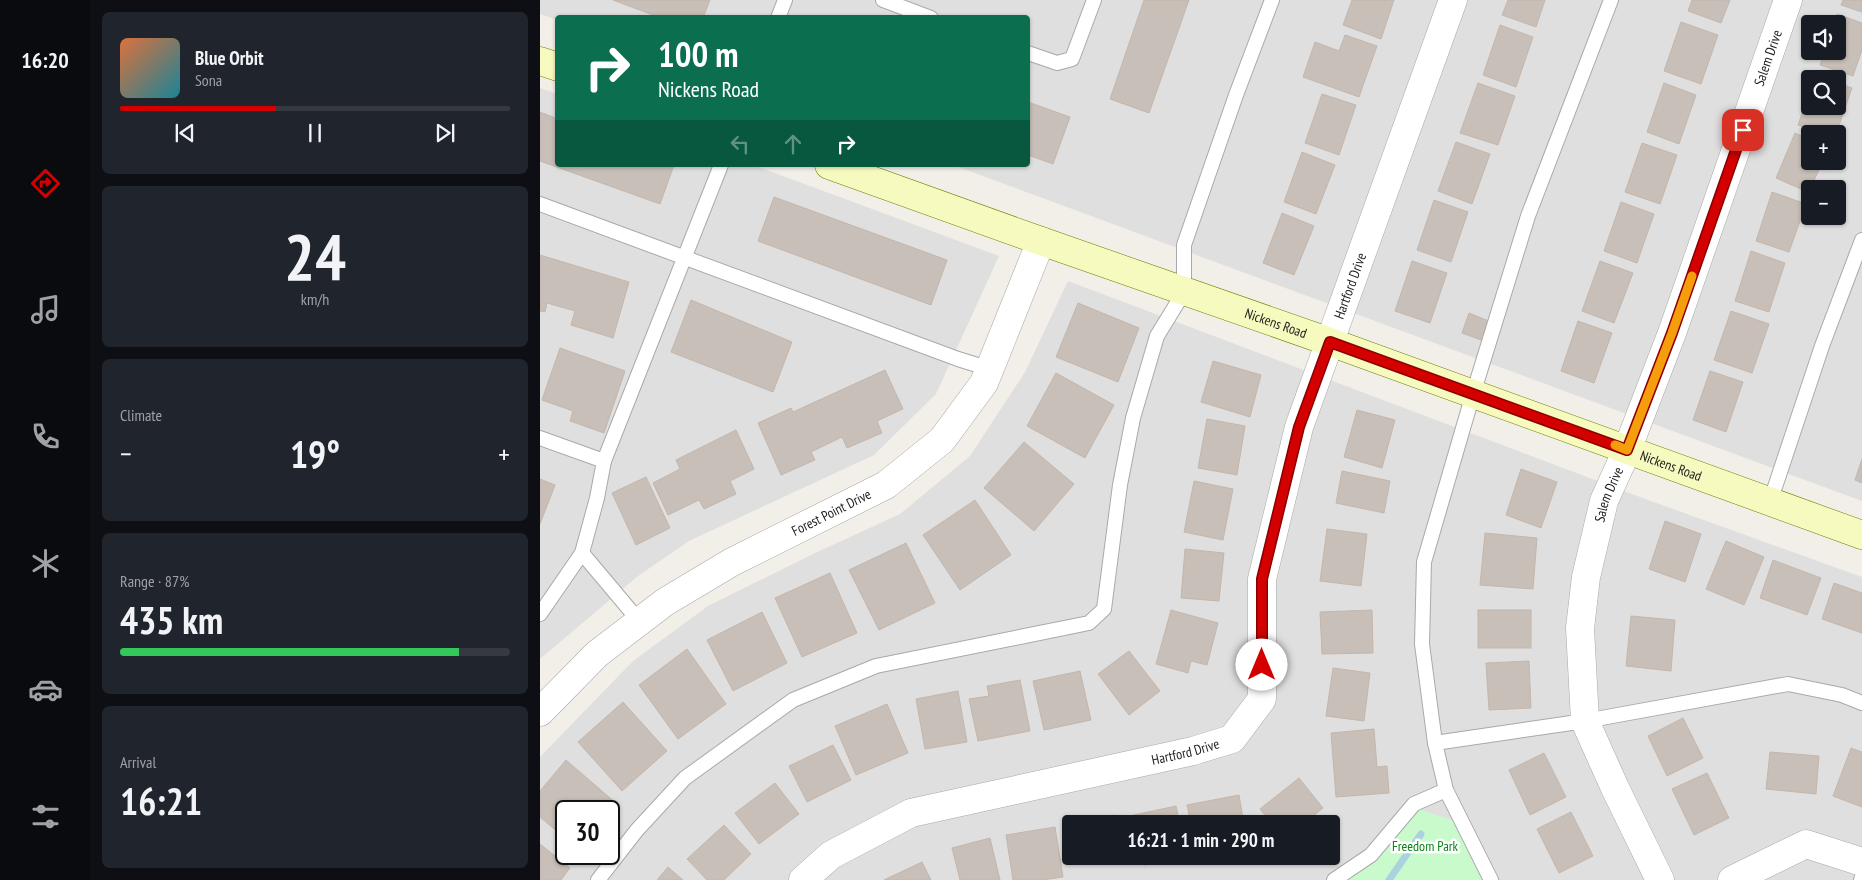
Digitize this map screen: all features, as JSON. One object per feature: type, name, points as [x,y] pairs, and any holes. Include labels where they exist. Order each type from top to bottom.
[{"type":"street","name":"Hartford Drive","points":[[803,880],[830,854],[911,812],[1193,751],[1232,739],[1262,699],[1262,579],[1299,427],[1453,0]]},
{"type":"street","name":"Salem Drive","points":[[1660,880],[1585,721],[1580,628],[1586,576],[1604,501],[1627,450],[1672,333],[1788,0]]},
{"type":"street","points":[[540,61],[555,66]]},
{"type":"street","name":"Nickens Road","points":[[836,167],[1184,292],[1330,342],[1862,535]]},
{"type":"street","name":"Forest Point Drive","points":[[540,712],[596,654],[665,602],[732,562],[886,486],[942,440],[984,383],[1040,241]]},
{"type":"street","points":[[1732,880],[1806,844],[1862,862]]},
{"type":"lane","points":[[779,15],[785,0]]},
{"type":"lane","points":[[884,0],[923,15]]},
{"type":"lane","points":[[1030,54],[1057,64],[1072,59],[1094,0]]},
{"type":"lane","points":[[598,880],[637,830],[685,778],[793,700],[876,666],[1089,623],[1104,609],[1120,485],[1133,418],[1157,336],[1184,292],[1184,245],[1236,95],[1272,0]]},
{"type":"lane","points":[[1491,880],[1446,790],[1435,743],[1422,644],[1424,562],[1472,394],[1528,216],[1611,0]]},
{"type":"lane","points":[[540,614],[582,553],[597,498],[604,461],[720,167]]},
{"type":"lane","points":[[540,204],[958,359],[990,369]]},
{"type":"lane","points":[[1770,502],[1822,346],[1862,240]]},
{"type":"lane","points":[[540,438],[604,461]]},
{"type":"lane","points":[[582,553],[640,622]]},
{"type":"lane","points":[[1435,743],[1585,721],[1788,684],[1842,695],[1862,703]]},
{"type":"lane","points":[[1334,880],[1371,855],[1414,804],[1446,790]]},
{"type":"shaded area","points":[[540,0],[1862,0],[1862,501],[958,167],[1030,167],[1030,15],[555,15],[555,19],[540,14]]},
{"type":"shaded area","points":[[540,88],[555,93],[555,167],[758,167],[999,256],[936,394],[874,455],[689,541],[638,576],[540,659]]},
{"type":"shaded area","points":[[1068,281],[1648,500],[1862,577],[1862,880],[1487,880],[1350,871],[1328,880],[540,880],[540,757],[633,661],[708,606],[813,554],[900,514],[970,456],[1025,372]]},
{"type":"green space","name":"Freedom Park","points":[[1415,808],[1458,822],[1487,880],[1328,880],[1350,871]]},
{"type":"building","points":[[613,0],[710,0],[704,15],[653,15]]},
{"type":"building","points":[[1144,0],[1189,0],[1149,113],[1110,99]]},
{"type":"building","points":[[1352,0],[1394,0],[1381,39],[1343,25]]},
{"type":"building","points":[[1508,0],[1545,0],[1536,27],[1502,15]]},
{"type":"building","points":[[1692,0],[1730,0],[1721,23],[1688,11]]},
{"type":"building","points":[[1843,0],[1862,0],[1862,12],[1841,5]]},
{"type":"building","points":[[1846,17],[1862,23],[1862,50],[1853,76],[1846,74],[1846,70],[1835,70],[1820,65],[1822,60],[1846,60]]},
{"type":"building","points":[[1681,22],[1718,35],[1701,84],[1664,71]]},
{"type":"building","points":[[1500,25],[1533,37],[1516,87],[1483,75]]},
{"type":"building","points":[[1345,35],[1377,46],[1359,97],[1303,77],[1315,42],[1339,51]]},
{"type":"building","points":[[1478,83],[1515,96],[1498,145],[1460,133]]},
{"type":"building","points":[[1664,83],[1696,95],[1679,144],[1647,132]]},
{"type":"building","points":[[1846,86],[1852,88],[1846,105]]},
{"type":"building","points":[[1322,94],[1356,105],[1339,155],[1305,143]]},
{"type":"building","points":[[1030,103],[1070,117],[1053,164],[1030,156]]},
{"type":"building","points":[[540,112],[555,118],[555,166],[540,161]]},
{"type":"building","points":[[1801,115],[1843,115],[1839,125],[1798,125]]},
{"type":"building","points":[[1795,133],[1801,136],[1801,170],[1819,170],[1814,180],[1801,180],[1801,189],[1776,178]]},
{"type":"building","points":[[1456,142],[1490,154],[1472,204],[1438,191]]},
{"type":"building","points":[[1642,143],[1677,155],[1660,204],[1625,192]]},
{"type":"building","points":[[1302,152],[1335,165],[1316,214],[1284,202]]},
{"type":"building","points":[[557,167],[673,167],[660,204]]},
{"type":"building","points":[[1772,192],[1801,202],[1801,218],[1789,252],[1756,241]]},
{"type":"building","points":[[774,197],[947,260],[931,305],[758,241]]},
{"type":"building","points":[[1434,200],[1468,212],[1451,262],[1417,250]]},
{"type":"building","points":[[1621,202],[1654,214],[1637,263],[1604,251]]},
{"type":"building","points":[[1282,213],[1314,226],[1294,275],[1263,263]]},
{"type":"building","points":[[1751,251],[1785,263],[1769,312],[1735,301]]},
{"type":"building","points":[[540,255],[629,282],[613,338],[571,325],[575,311],[547,303],[545,312],[540,311]]},
{"type":"building","points":[[1412,261],[1447,273],[1430,323],[1395,311]]},
{"type":"building","points":[[1600,261],[1633,273],[1614,323],[1582,311]]},
{"type":"building","points":[[691,300],[792,342],[773,392],[671,352]]},
{"type":"building","points":[[1078,303],[1139,328],[1118,382],[1056,357]]},
{"type":"building","points":[[1731,311],[1769,324],[1752,373],[1714,360]]},
{"type":"building","points":[[1469,313],[1491,322],[1484,341],[1462,333]]},
{"type":"building","points":[[1578,321],[1612,333],[1594,383],[1561,371]]},
{"type":"building","points":[[560,348],[625,371],[604,433],[570,421],[573,411],[542,400]]},
{"type":"building","points":[[1213,361],[1261,375],[1250,417],[1201,402]]},
{"type":"building","points":[[885,370],[903,409],[877,421],[882,433],[847,448],[842,437],[811,452],[815,460],[781,475],[758,423],[791,408],[793,412]]},
{"type":"building","points":[[1710,371],[1743,382],[1726,432],[1693,420]]},
{"type":"building","points":[[1056,373],[1114,405],[1085,458],[1027,426]]},
{"type":"building","points":[[1357,410],[1395,420],[1382,468],[1344,457]]},
{"type":"building","points":[[1207,419],[1245,426],[1237,475],[1198,468]]},
{"type":"building","points":[[736,430],[754,469],[730,481],[736,494],[704,509],[699,500],[668,515],[653,483],[680,469],[676,460]]},
{"type":"building","points":[[1024,442],[1074,484],[1034,531],[984,488]]},
{"type":"building","points":[[1862,459],[1862,483],[1855,480]]},
{"type":"building","points":[[1521,469],[1557,482],[1541,528],[1506,515]]},
{"type":"building","points":[[1342,471],[1390,481],[1384,513],[1336,503]]},
{"type":"building","points":[[646,477],[670,528],[636,545],[612,493]]},
{"type":"building","points":[[540,479],[555,485],[540,524]]},
{"type":"building","points":[[1194,481],[1233,489],[1223,540],[1184,532]]},
{"type":"building","points":[[975,500],[1011,555],[960,590],[923,535]]},
{"type":"building","points":[[1665,521],[1701,534],[1685,582],[1649,569]]},
{"type":"building","points":[[1327,529],[1367,534],[1361,586],[1320,581]]},
{"type":"building","points":[[1485,533],[1537,538],[1533,589],[1480,585]]},
{"type":"building","points":[[1726,541],[1764,557],[1744,605],[1706,589]]},
{"type":"building","points":[[906,543],[935,603],[879,630],[849,570]]},
{"type":"building","points":[[1185,549],[1224,553],[1219,601],[1181,598]]},
{"type":"building","points":[[1773,560],[1821,578],[1807,615],[1760,598]]},
{"type":"building","points":[[830,573],[857,633],[802,657],[775,598]]},
{"type":"building","points":[[1834,583],[1862,593],[1862,633],[1822,619]]},
{"type":"building","points":[[1171,610],[1218,623],[1207,665],[1191,661],[1188,673],[1156,664]]},
{"type":"building","points":[[1372,610],[1373,653],[1322,654],[1320,612]]},
{"type":"building","points":[[1478,610],[1531,610],[1531,648],[1478,648]]},
{"type":"building","points":[[762,612],[787,663],[733,691],[707,640]]},
{"type":"building","points":[[1631,616],[1675,620],[1671,671],[1626,666]]},
{"type":"building","points":[[687,649],[726,704],[678,739],[639,685]]},
{"type":"building","points":[[1129,651],[1160,691],[1129,715],[1098,674]]},
{"type":"building","points":[[1529,661],[1531,708],[1489,710],[1486,663]]},
{"type":"building","points":[[1333,668],[1370,673],[1364,721],[1326,716]]},
{"type":"building","points":[[1080,671],[1091,720],[1044,730],[1033,681]]},
{"type":"building","points":[[1020,680],[1030,731],[978,741],[969,699],[989,696],[987,686]]},
{"type":"building","points":[[958,691],[967,742],[925,749],[916,699]]},
{"type":"building","points":[[623,702],[667,751],[622,791],[578,742]]},
{"type":"building","points":[[887,704],[908,753],[856,775],[835,726]]},
{"type":"building","points":[[1683,718],[1703,758],[1667,776],[1648,736]]},
{"type":"building","points":[[1374,729],[1377,767],[1387,766],[1389,793],[1336,797],[1331,733]]},
{"type":"building","points":[[833,745],[851,780],[807,802],[789,766]]},
{"type":"building","points":[[1851,748],[1862,752],[1862,807],[1833,796]]},
{"type":"building","points":[[1770,752],[1819,756],[1816,794],[1766,789]]},
{"type":"building","points":[[1544,753],[1566,797],[1530,815],[1509,770]]},
{"type":"building","points":[[566,760],[612,800],[555,800],[555,830],[540,817],[540,791]]},
{"type":"building","points":[[1707,773],[1729,818],[1694,835],[1672,789]]},
{"type":"building","points":[[1299,778],[1323,808],[1314,815],[1265,815],[1260,809]]},
{"type":"building","points":[[775,783],[799,814],[759,844],[735,813]]},
{"type":"building","points":[[1239,795],[1242,815],[1189,815],[1187,805]]},
{"type":"building","points":[[1176,806],[1178,815],[1134,815]]},
{"type":"building","points":[[1571,812],[1593,856],[1559,873],[1537,829]]},
{"type":"building","points":[[724,825],[751,854],[724,880],[707,880],[687,859]]},
{"type":"building","points":[[1055,827],[1063,877],[1042,880],[1013,880],[1006,835]]},
{"type":"building","points":[[990,838],[1000,880],[960,880],[952,848]]},
{"type":"building","points":[[540,844],[555,856],[555,865],[566,865],[570,868],[561,880],[540,880]]},
{"type":"building","points":[[922,862],[931,880],[884,880]]},
{"type":"building","points":[[668,867],[683,880],[657,880]]},
{"type":"waterway","points":[[1389,880],[1421,834]]},
{"type":"slow traffic","points":[[1615,445],[1627,450],[1692,276]]},
{"type":"route","points":[[1262,665],[1262,579],[1299,427],[1330,342],[1627,450],[1672,333],[1743,130]]}]
